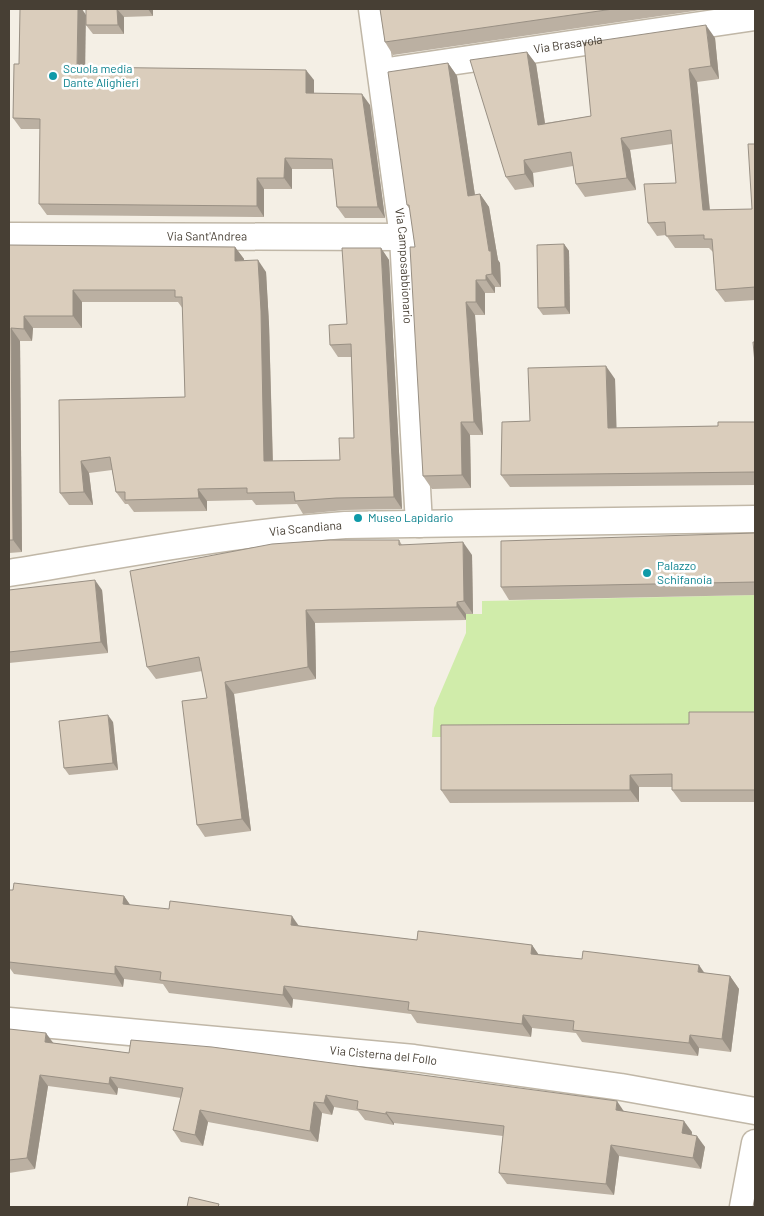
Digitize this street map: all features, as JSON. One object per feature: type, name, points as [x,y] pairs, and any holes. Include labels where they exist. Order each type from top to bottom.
[{"type":"street","name":"Via Camposabbionario","points":[[372,9],[403,237],[419,524]]},
{"type":"street","name":"Via Brasavola","points":[[381,72],[755,17]]},
{"type":"street","name":"Via Sant'Andrea","points":[[9,236],[403,237]]},
{"type":"street","name":"Via Scandiana","points":[[9,573],[281,530],[345,525],[755,520]]},
{"type":"street","name":"Via Cisterna del Follo","points":[[9,1021],[414,1058],[621,1087],[755,1111]]},
{"type":"street","points":[[743,1207],[755,1142]]},
{"type":"green space","points":[[755,595],[755,736],[432,737],[434,708],[466,633],[466,614],[482,614],[482,601]]},
{"type":"building","points":[[20,9],[78,9],[77,67],[306,70],[306,93],[362,94],[378,207],[337,207],[332,159],[285,158],[284,178],[257,178],[257,206],[39,204],[40,119],[13,118],[14,64],[19,64]]},
{"type":"building","points":[[86,9],[117,9],[118,25],[86,25]]},
{"type":"building","points":[[380,9],[613,9],[385,42]]},
{"type":"building","points":[[706,25],[711,66],[689,69],[703,210],[752,209],[748,144],[755,144],[755,287],[716,290],[712,239],[704,239],[704,235],[666,236],[665,222],[648,223],[644,184],[676,183],[671,130],[621,138],[627,178],[576,184],[571,152],[524,160],[525,174],[506,177],[470,60],[527,52],[538,125],[591,116],[584,43]]},
{"type":"building","points":[[448,63],[468,196],[480,194],[489,251],[491,251],[492,274],[486,275],[486,280],[476,280],[476,302],[466,302],[474,422],[461,422],[462,475],[423,476],[410,247],[415,247],[409,205],[407,205],[388,72]]},
{"type":"building","points":[[564,244],[565,307],[538,308],[537,245]]},
{"type":"building","points":[[9,245],[235,247],[235,261],[258,260],[264,461],[340,460],[339,438],[354,438],[351,344],[330,345],[329,325],[347,324],[342,248],[381,248],[394,497],[295,501],[294,492],[247,493],[247,488],[198,489],[199,498],[125,500],[125,492],[116,492],[110,457],[81,461],[84,492],[60,493],[59,400],[185,397],[182,297],[175,297],[175,290],[73,290],[73,316],[24,316],[24,329],[11,328],[13,540],[9,540]]},
{"type":"building","points":[[753,342],[755,342],[755,363]]},
{"type":"building","points":[[606,366],[608,428],[718,426],[718,422],[755,422],[755,472],[501,475],[502,422],[530,421],[528,368]]},
{"type":"building","points":[[755,533],[755,582],[501,587],[501,541]]},
{"type":"building","points":[[330,540],[399,540],[399,545],[463,542],[464,601],[457,602],[457,607],[306,610],[308,667],[225,682],[242,819],[197,825],[182,701],[207,698],[199,657],[147,667],[130,571],[272,544]]},
{"type":"building","points":[[95,580],[101,642],[9,652],[9,590]]},
{"type":"building","points":[[689,712],[755,712],[755,790],[672,790],[672,774],[630,775],[630,790],[441,790],[441,725],[689,724]]},
{"type":"building","points":[[108,715],[113,763],[64,768],[59,721]]},
{"type":"building","points":[[14,883],[124,896],[123,904],[169,909],[170,901],[292,916],[291,925],[417,940],[418,931],[532,945],[531,954],[582,959],[583,951],[699,965],[698,972],[730,976],[722,1039],[690,1035],[689,1043],[573,1030],[574,1021],[523,1015],[522,1024],[408,1010],[409,1002],[284,986],[283,995],[160,980],[161,972],[115,966],[115,974],[9,962],[9,890],[13,890]]},
{"type":"building","points":[[9,1029],[46,1033],[45,1042],[129,1053],[131,1040],[212,1047],[617,1101],[616,1110],[684,1121],[682,1133],[697,1136],[693,1158],[611,1145],[606,1184],[499,1173],[504,1126],[386,1112],[386,1114],[357,1109],[358,1101],[326,1095],[324,1103],[314,1102],[310,1131],[200,1110],[195,1135],[173,1130],[183,1088],[110,1077],[109,1084],[40,1075],[27,1158],[9,1160]]},
{"type":"building","points":[[189,1197],[219,1204],[218,1207],[187,1207]]},
{"type":"place","name":"Scuola media Dante Alighieri","points":[[53,76]]},
{"type":"place","name":"Museo Lapidario","points":[[358,518]]},
{"type":"place","name":"Palazzo Schifanoia","points":[[647,573]]}]
